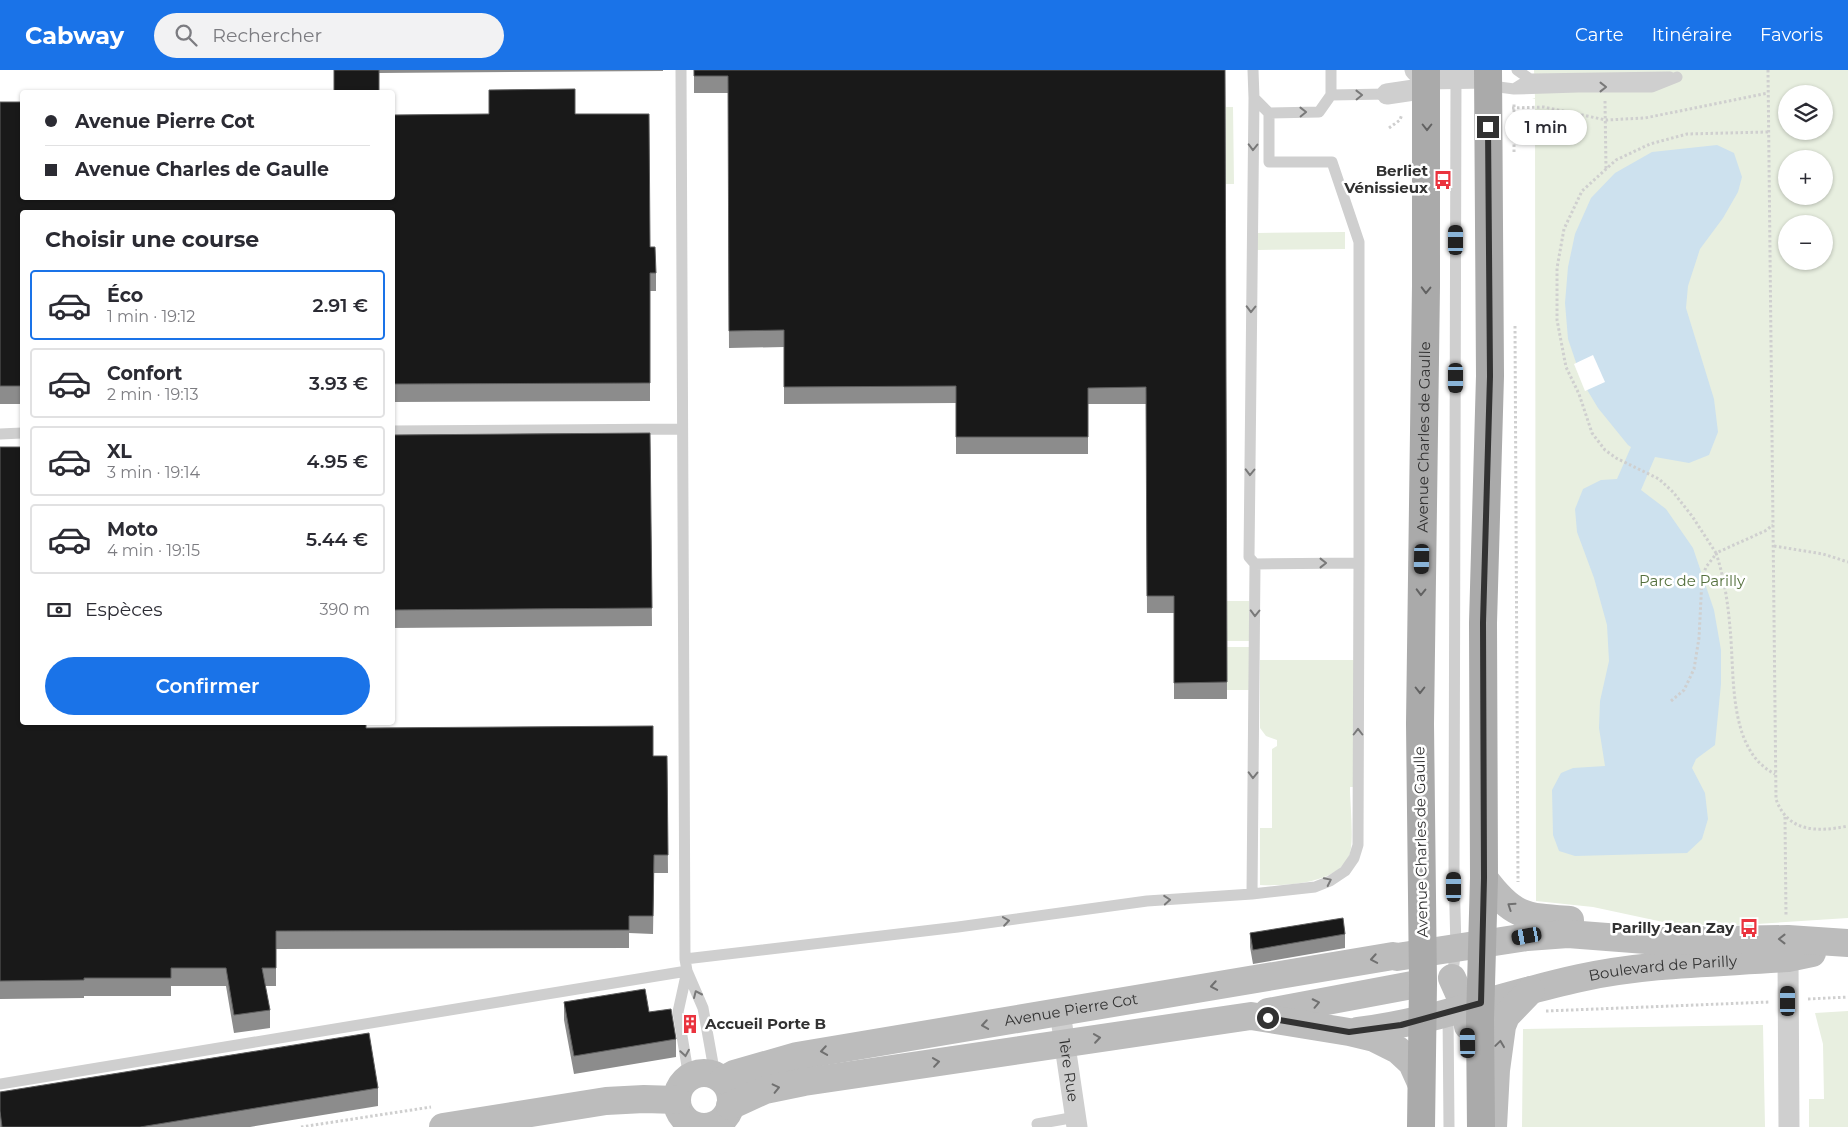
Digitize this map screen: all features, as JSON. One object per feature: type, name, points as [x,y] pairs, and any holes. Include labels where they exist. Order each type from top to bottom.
[{"type":"main road","name":"Avenue Charles de Gaulle","points":[[1421,1127],[1423,983],[1420,724],[1426,286],[1423,73]]},
{"type":"main road","points":[[1481,1127],[1465,1007],[1483,944],[1483,623],[1490,376],[1491,73]]},
{"type":"street","points":[[1387,94],[1414,90],[1423,73],[1491,73]]},
{"type":"street","name":"Boulevard de Parilly","points":[[1484,878],[1497,895],[1511,908],[1533,917],[1594,922],[1658,941]]},
{"type":"street","name":"Boulevard de Parilly","points":[[1456,949],[1527,936],[1568,934],[1788,948]]},
{"type":"street","name":"Boulevard de Parilly","points":[[1422,1018],[1465,1007],[1538,1000],[1581,978],[1629,969],[1788,948],[1848,945]]},
{"type":"street","points":[[1788,948],[1789,1127]]},
{"type":"street","name":"Avenue Pierre Cot","points":[[707,1103],[734,1074],[797,1056],[1393,956],[1456,949]]},
{"type":"street","points":[[1422,954],[1452,978],[1465,1007],[1468,1026],[1469,1127]]},
{"type":"street","name":"Avenue Pierre Cot","points":[[443,1127],[606,1101],[644,1099],[707,1103],[804,1082],[1252,1016],[1423,983]]},
{"type":"street","points":[[1493,1127],[1496,1070],[1502,1026],[1506,1016],[1538,1000]]},
{"type":"street","name":"1ère Rue","points":[[1060,1012],[1077,1122]]},
{"type":"street","name":"Avenue Pierre Cot","points":[[1252,1016],[1374,1038],[1398,1050],[1412,1063],[1421,1083]]},
{"type":"street","name":"Avenue Pierre Cot","points":[[1349,1032],[1391,1027],[1422,1018]]},
{"type":"lane","points":[[681,70],[686,965],[678,1012],[707,1103]]},
{"type":"lane","points":[[1252,894],[1255,564],[1249,557],[1253,70]]},
{"type":"lane","points":[[1269,113],[1319,112],[1331,95],[1331,70]]},
{"type":"lane","points":[[1517,70],[1530,79]]},
{"type":"lane","points":[[1659,70],[1677,77]]},
{"type":"lane","points":[[1491,73],[1499,87],[1514,89],[1652,87],[1677,77]]},
{"type":"lane","points":[[1452,978],[1456,949],[1454,803],[1456,74]]},
{"type":"lane","points":[[1514,89],[1530,79],[1677,77]]},
{"type":"lane","points":[[1331,95],[1387,94]]},
{"type":"lane","points":[[0,1084],[686,965],[1147,901],[1252,894],[1315,887],[1330,881],[1345,871],[1354,858],[1358,845],[1359,242],[1332,162],[1269,162],[1269,113],[1254,98]]},
{"type":"lane","points":[[395,431],[682,429]]},
{"type":"lane","points":[[0,434],[20,434]]},
{"type":"lane","points":[[1255,564],[1359,563]]},
{"type":"lane","points":[[686,965],[703,1008],[707,1103]]},
{"type":"lane","points":[[1449,1127],[1465,1007]]},
{"type":"lane","points":[[1036,1124],[1077,1122]]},
{"type":"path","points":[[1768,70],[1776,799],[1785,817],[1807,830],[1848,826]]},
{"type":"path","points":[[1605,87],[1606,169]]},
{"type":"path","points":[[1514,156],[1514,108],[1544,107],[1606,120],[1645,118],[1768,94]]},
{"type":"path","points":[[1389,128],[1400,120],[1404,109]]},
{"type":"path","points":[[1768,132],[1686,134],[1650,144],[1616,160],[1582,191],[1564,229],[1557,268],[1557,320],[1566,367],[1579,394],[1592,433],[1605,450],[1616,458],[1659,479],[1673,492],[1692,516],[1716,553],[1720,564],[1730,628],[1734,692],[1741,730],[1753,756],[1765,768],[1776,774]]},
{"type":"path","points":[[1515,321],[1518,883]]},
{"type":"path","points":[[1671,700],[1684,690],[1694,668],[1699,638],[1702,578],[1706,567],[1716,553],[1765,531],[1773,525]]},
{"type":"path","points":[[1774,546],[1823,554],[1848,562]]},
{"type":"path","points":[[1785,817],[1788,948]]},
{"type":"path","points":[[1538,1000],[1788,1001],[1848,997]]},
{"type":"green space","name":"Parc de Parilly","points":[[1534,70],[1848,70],[1848,918],[1741,925],[1677,925],[1593,907],[1536,901],[1535,99],[1532,98],[1535,98]]},
{"type":"green space","points":[[1226,107],[1233,107],[1234,184],[1226,184]]},
{"type":"green space","points":[[1345,232],[1345,249],[1257,250],[1257,233]]},
{"type":"green space","points":[[1227,601],[1249,601],[1250,641],[1227,641]]},
{"type":"green space","points":[[1227,647],[1250,647],[1250,690],[1227,690]]},
{"type":"green space","points":[[1260,660],[1354,660],[1354,787],[1350,787],[1352,831],[1350,853],[1345,863],[1336,871],[1311,881],[1284,885],[1260,885],[1260,828],[1272,828],[1272,749],[1277,746],[1277,740],[1266,736],[1260,728]]},
{"type":"green space","points":[[1848,1011],[1848,1127],[1809,1127],[1809,1099],[1824,1099],[1823,1044],[1815,1013]]},
{"type":"green space","points":[[1763,1025],[1765,1127],[1522,1127],[1523,1029]]},
{"type":"water","points":[[1717,145],[1734,153],[1742,177],[1738,192],[1723,218],[1700,249],[1688,286],[1686,308],[1714,399],[1718,432],[1709,455],[1689,463],[1655,457],[1641,490],[1666,509],[1693,548],[1714,610],[1721,650],[1721,684],[1715,745],[1696,759],[1692,768],[1705,793],[1708,819],[1702,839],[1687,853],[1575,856],[1559,851],[1553,835],[1552,790],[1561,773],[1573,768],[1605,766],[1599,728],[1600,701],[1609,661],[1607,625],[1594,578],[1577,532],[1575,509],[1583,489],[1601,480],[1617,479],[1631,447],[1598,408],[1583,383],[1568,339],[1565,303],[1568,267],[1575,234],[1591,198],[1615,173],[1652,152]]},
{"type":"pier","points":[[1593,355],[1605,382],[1585,391],[1574,364]]},
{"type":"building","points":[[334,70],[379,70],[379,90],[334,90]]},
{"type":"building","points":[[694,70],[1225,70],[1227,682],[1174,683],[1174,596],[1147,596],[1146,387],[1088,388],[1088,437],[956,437],[956,386],[784,387],[784,330],[729,331],[728,76],[694,76]]},
{"type":"building","points":[[575,89],[575,114],[649,114],[650,247],[655,247],[656,273],[650,273],[650,383],[395,384],[395,210],[20,210],[20,386],[0,386],[0,102],[20,102],[20,200],[395,200],[395,115],[489,114],[489,90]]},
{"type":"building","points":[[650,433],[652,608],[395,610],[395,435]]},
{"type":"building","points":[[0,447],[20,447],[20,725],[366,725],[366,728],[653,726],[653,756],[667,756],[668,855],[654,855],[653,916],[629,916],[629,930],[276,931],[276,968],[262,968],[270,1010],[234,1015],[226,968],[171,968],[171,978],[84,978],[84,980],[0,981]]},
{"type":"building","points":[[1343,918],[1345,934],[1253,950],[1250,933]]},
{"type":"building","points":[[645,989],[649,1012],[671,1009],[676,1039],[574,1056],[564,1002]]},
{"type":"building","points":[[369,1033],[378,1088],[140,1127],[2,1127],[0,1092]]},
{"type":"place","name":"Berliet Vénissieux","points":[[1443,180]]},
{"type":"place","name":"Parilly Jean Zay","points":[[1749,928]]},
{"type":"place","name":"Accueil Porte B","points":[[690,1024]]},
{"type":"route","points":[[1268,1018],[1349,1032],[1401,1025],[1481,1003],[1484,878],[1483,623],[1490,376],[1488,127]]}]
